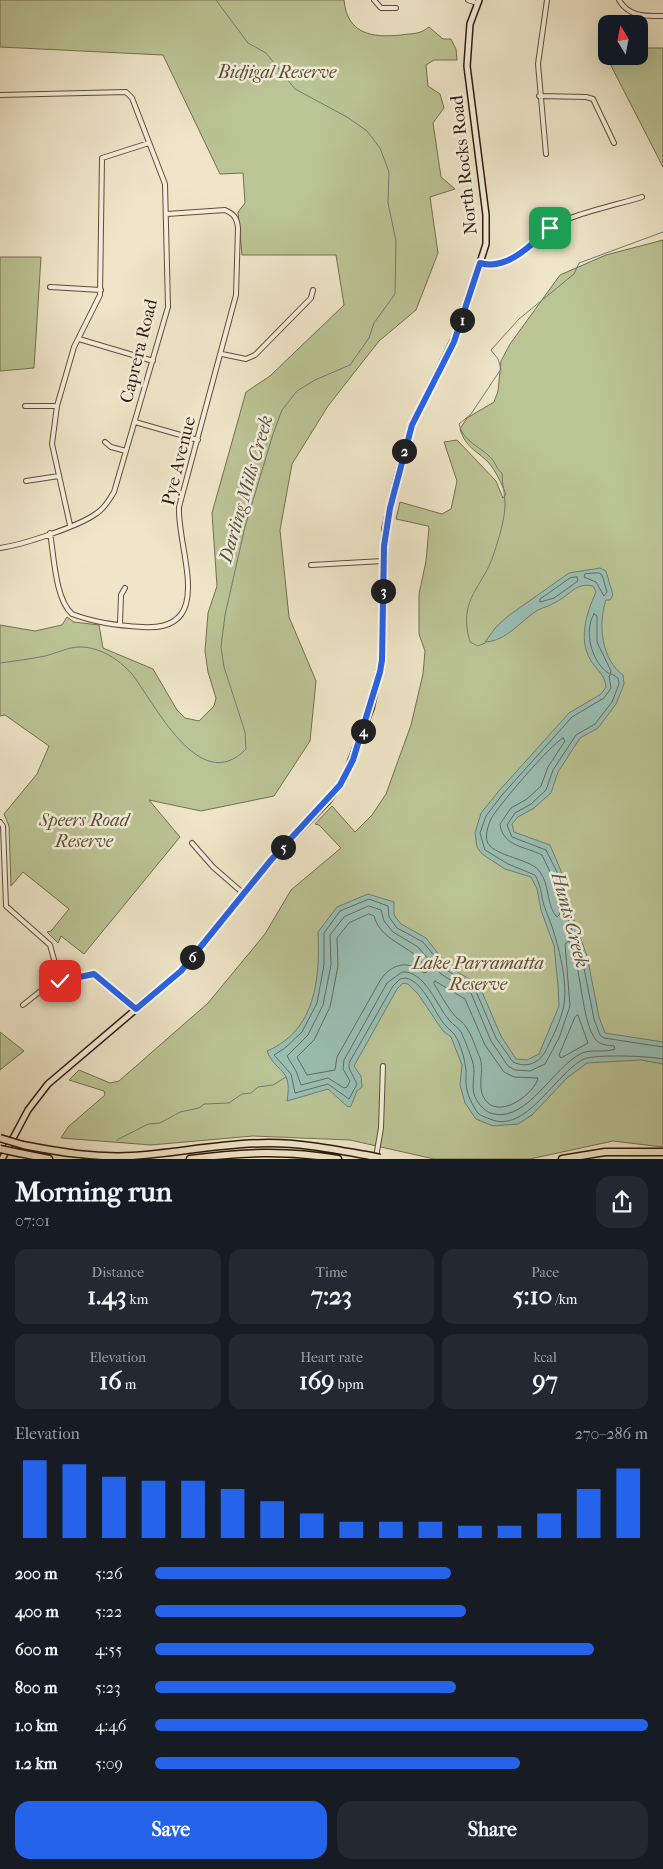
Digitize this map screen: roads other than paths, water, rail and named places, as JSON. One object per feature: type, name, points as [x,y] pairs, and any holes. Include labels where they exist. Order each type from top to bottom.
[{"type":"highway","points":[[0,1140],[75,1154],[130,1156],[268,1143],[318,1147],[382,1159]]},
{"type":"highway","points":[[0,1150],[49,1159]]},
{"type":"highway","points":[[562,1159],[605,1152],[641,1150],[663,1152]]},
{"type":"highway","points":[[190,1159],[269,1152],[301,1153],[338,1159]]},
{"type":"main road","name":"North Rocks Road","points":[[2,1159],[28,1110],[48,1084],[181,971],[271,860],[330,798],[344,779],[353,760],[373,700],[382,660],[386,522],[408,437],[454,342],[487,237],[467,49],[470,24],[478,2]]},
{"type":"street","points":[[374,0],[381,8],[396,8]]},
{"type":"street","points":[[468,0],[478,2]]},
{"type":"street","points":[[546,154],[539,96],[538,64],[548,0]]},
{"type":"street","points":[[618,0],[624,8],[632,13],[663,16]]},
{"type":"street","name":"Caprera Road","points":[[0,95],[126,92],[132,98],[165,184],[168,307],[126,451],[109,501],[97,513],[70,525],[0,548]]},
{"type":"street","points":[[539,96],[586,97],[593,99],[614,143]]},
{"type":"street","points":[[70,525],[52,444],[57,406],[74,347],[101,290],[102,158],[149,143]]},
{"type":"street","points":[[480,263],[496,265],[527,249],[557,224],[642,197]]},
{"type":"street","name":"Pye Avenue","points":[[50,533],[61,596],[67,610],[79,616],[137,627],[165,627],[177,621],[186,609],[188,582],[180,533],[179,507],[222,354],[236,295],[239,254],[238,219],[225,210],[167,214]]},
{"type":"street","points":[[50,287],[101,290]]},
{"type":"street","points":[[222,354],[246,359],[255,355],[312,298],[314,290]]},
{"type":"street","points":[[79,339],[153,361]]},
{"type":"street","points":[[26,406],[57,406]]},
{"type":"street","points":[[134,422],[198,440]]},
{"type":"street","points":[[105,442],[111,447],[126,451]]},
{"type":"street","points":[[26,480],[58,476]]},
{"type":"street","points":[[311,565],[384,561]]},
{"type":"street","points":[[120,624],[121,595],[125,588]]},
{"type":"street","points":[[0,822],[3,826],[6,906],[50,945],[60,981]]},
{"type":"street","points":[[192,843],[213,867],[244,894]]},
{"type":"street","points":[[23,1005],[48,985],[94,974],[136,1009]]},
{"type":"street","points":[[373,1158],[381,1128],[383,1066]]},
{"type":"water","points":[[600,568],[606,571],[613,595],[610,600],[606,600],[604,609],[602,620],[603,640],[610,660],[623,675],[624,684],[616,704],[598,728],[580,738],[558,772],[551,793],[534,808],[518,817],[512,824],[514,832],[550,845],[561,871],[572,915],[587,956],[599,1017],[605,1033],[663,1042],[663,1064],[641,1060],[587,1063],[567,1078],[532,1115],[518,1124],[493,1126],[476,1119],[465,1103],[460,1085],[462,1065],[451,1037],[443,1031],[418,994],[408,984],[403,983],[397,989],[354,1066],[361,1076],[362,1087],[357,1091],[351,1106],[348,1107],[328,1089],[287,1101],[288,1082],[286,1076],[267,1051],[283,1042],[296,1030],[305,1017],[312,1001],[318,967],[318,932],[337,907],[368,894],[394,902],[394,915],[401,924],[426,938],[448,966],[479,985],[501,1036],[516,1059],[527,1060],[539,1054],[559,1006],[554,946],[541,910],[537,889],[531,877],[505,869],[482,854],[477,847],[475,833],[481,813],[498,792],[569,713],[601,694],[606,687],[603,677],[593,664],[585,647],[586,619],[596,592],[593,586],[578,587],[561,599],[531,614],[507,634],[493,641],[485,642],[496,627],[508,616],[569,573]]},
{"type":"waterway","name":"Darling Mills Creek","points":[[0,663],[45,656],[78,647],[92,648],[117,660],[131,673],[165,722],[195,754],[211,762],[229,761],[246,749],[245,732],[224,667],[221,647],[225,615],[245,527],[273,434],[282,410],[297,391],[315,380],[350,365],[369,338],[374,323],[395,294],[396,241],[388,203],[389,172],[380,148],[367,131],[347,117],[295,89],[266,53],[248,43],[216,0]]},
{"type":"waterway","name":"Hunts Creek","points":[[485,643],[478,646],[470,642],[467,614],[473,594],[490,565],[504,516],[505,504],[502,473],[487,454],[468,440],[459,424],[471,414],[501,369],[498,359],[491,350],[519,319],[574,274],[579,263],[663,232]]},
{"type":"waterway","name":"Hunts Creek","points":[[117,1140],[148,1124],[160,1123],[180,1112],[199,1108],[204,1104],[229,1103],[242,1094],[251,1093],[258,1087],[273,1085],[286,1077]]},
{"type":"park label","name":"Bidjigal Reserve","points":[[277,72]]},
{"type":"park label","name":"Speers Road Reserve","points":[[84,830]]},
{"type":"park label","name":"Lake Parramatta Reserve","points":[[478,973]]}]
